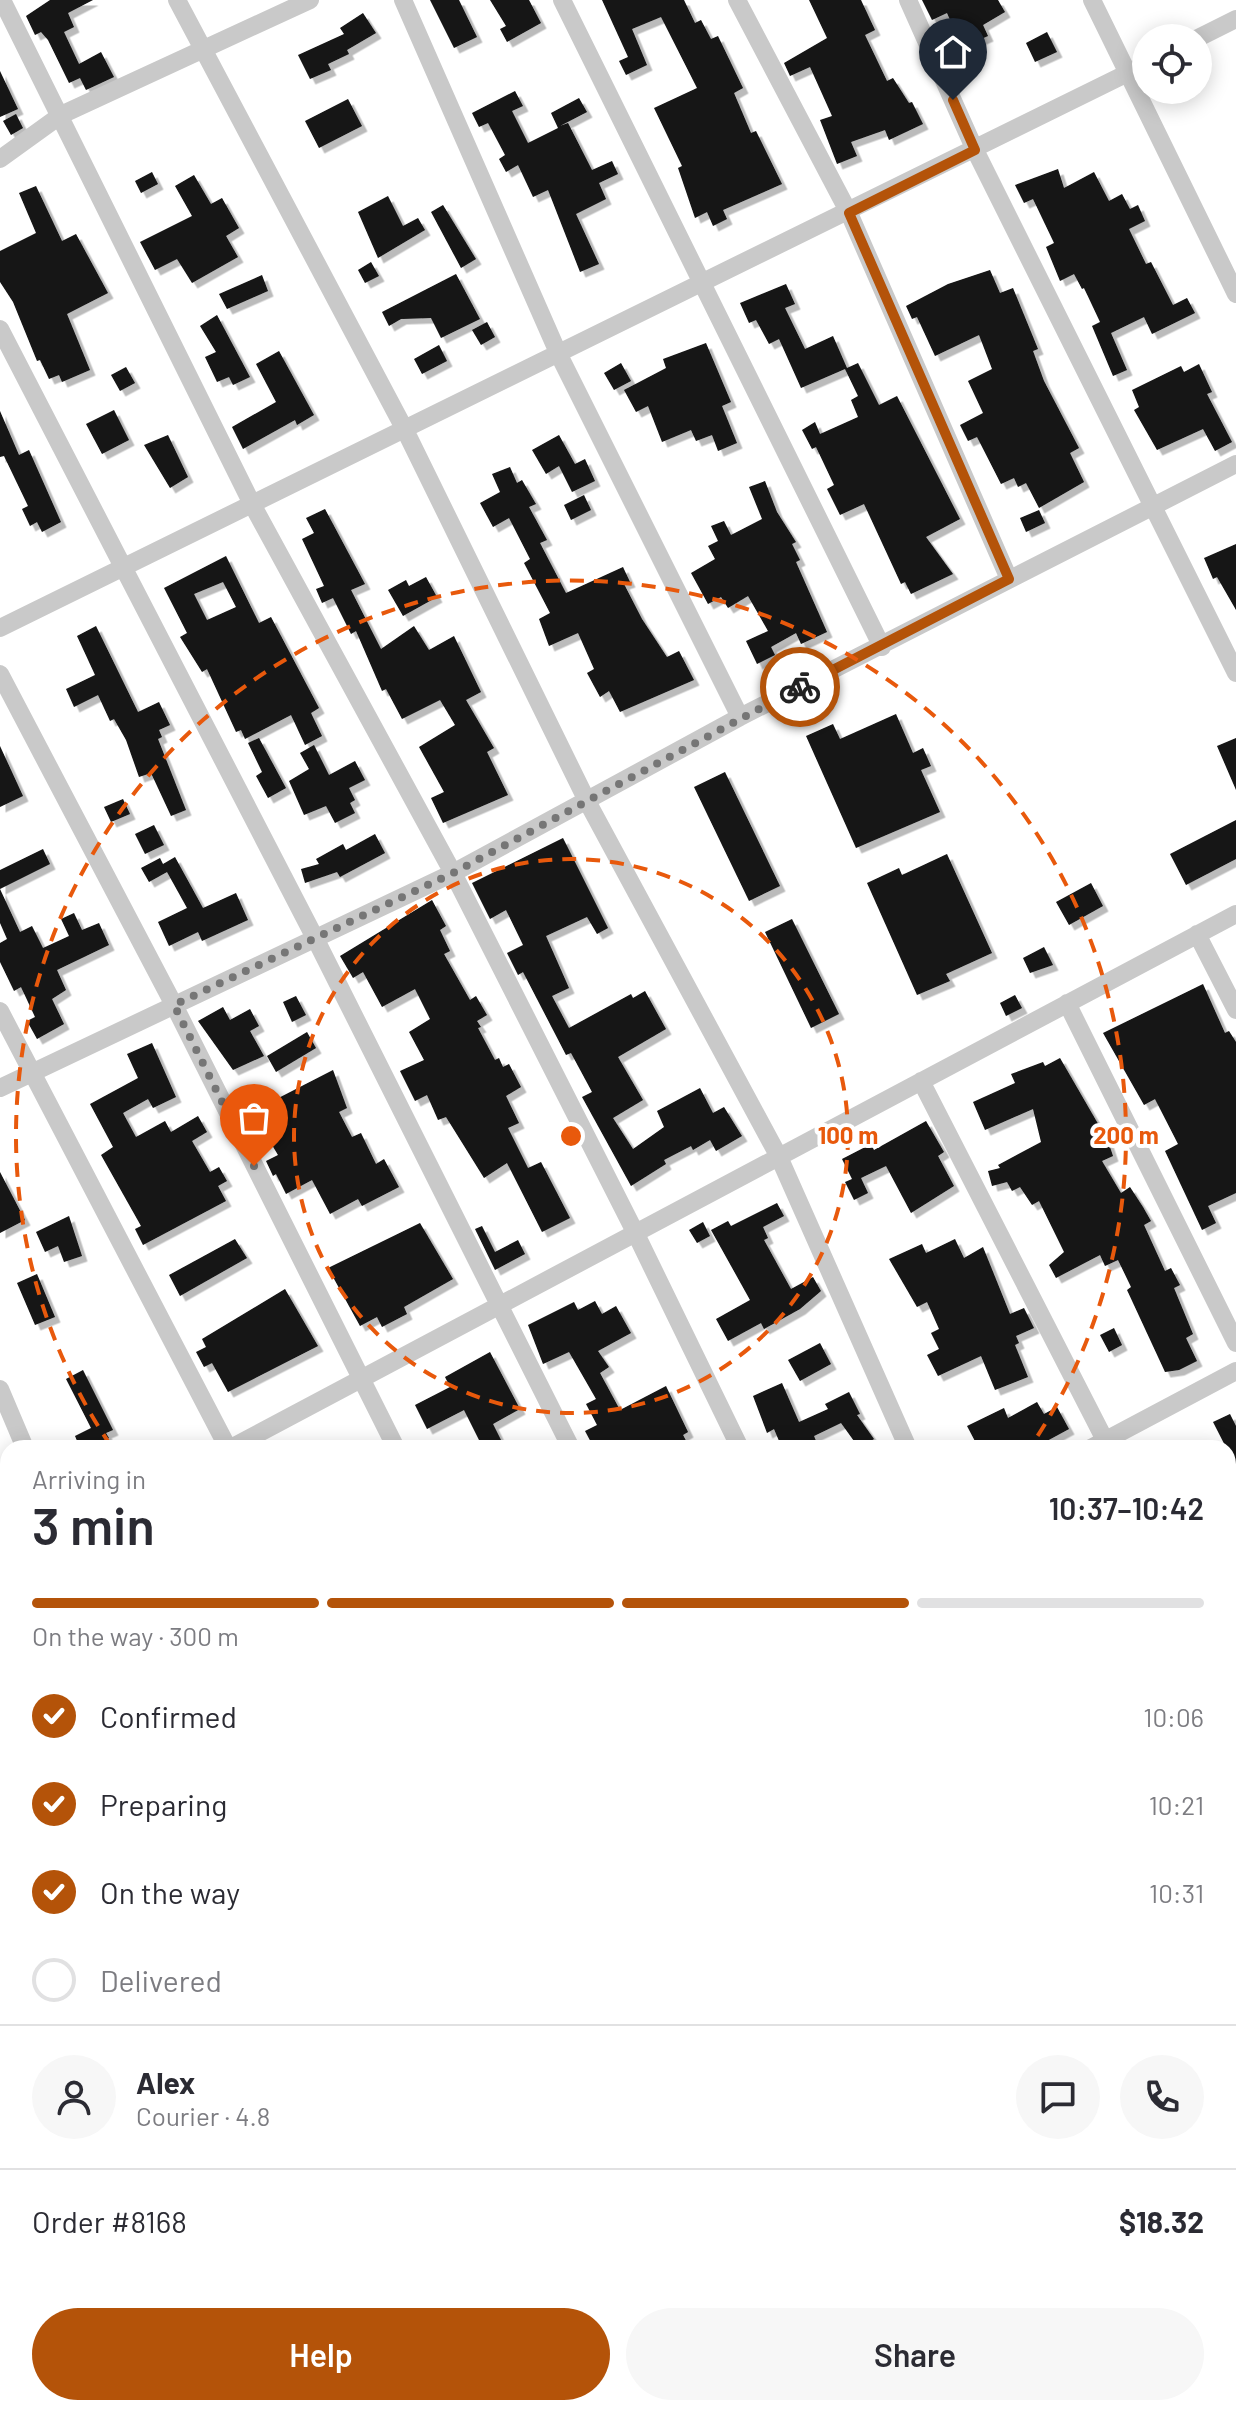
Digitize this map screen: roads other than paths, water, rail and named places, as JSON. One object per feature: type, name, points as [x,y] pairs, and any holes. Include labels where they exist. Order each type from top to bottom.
[{"type":"street","points":[[2,0],[252,504],[453,873],[635,1232],[736,1440]]},
{"type":"street","points":[[177,0],[405,430],[588,803],[779,1157],[904,1440]]},
{"type":"street","points":[[0,159],[61,115],[310,0]]},
{"type":"street","points":[[403,0],[559,355],[740,717]]},
{"type":"street","points":[[562,0],[705,283],[882,647]]},
{"type":"street","points":[[737,0],[849,213],[1009,579]]},
{"type":"street","points":[[908,0],[975,150],[1236,673]]},
{"type":"street","points":[[1092,0],[1132,59]]},
{"type":"street","points":[[1212,31],[1236,19]]},
{"type":"street","points":[[0,628],[849,213],[1132,71]]},
{"type":"street","points":[[1154,104],[1236,294]]},
{"type":"street","points":[[0,329],[315,938],[567,1440]]},
{"type":"street","points":[[0,1088],[453,873],[588,803],[740,717],[1236,464]]},
{"type":"street","points":[[0,674],[174,1005],[392,1440]]},
{"type":"street","points":[[246,1440],[1236,914]]},
{"type":"street","points":[[1197,934],[1236,1010]]},
{"type":"street","points":[[1067,1003],[1236,1343]]},
{"type":"street","points":[[0,1011],[226,1440]]},
{"type":"street","points":[[921,1081],[1100,1440]]},
{"type":"street","points":[[1111,1440],[1236,1371]]},
{"type":"street","points":[[0,1389],[22,1440]]}]
